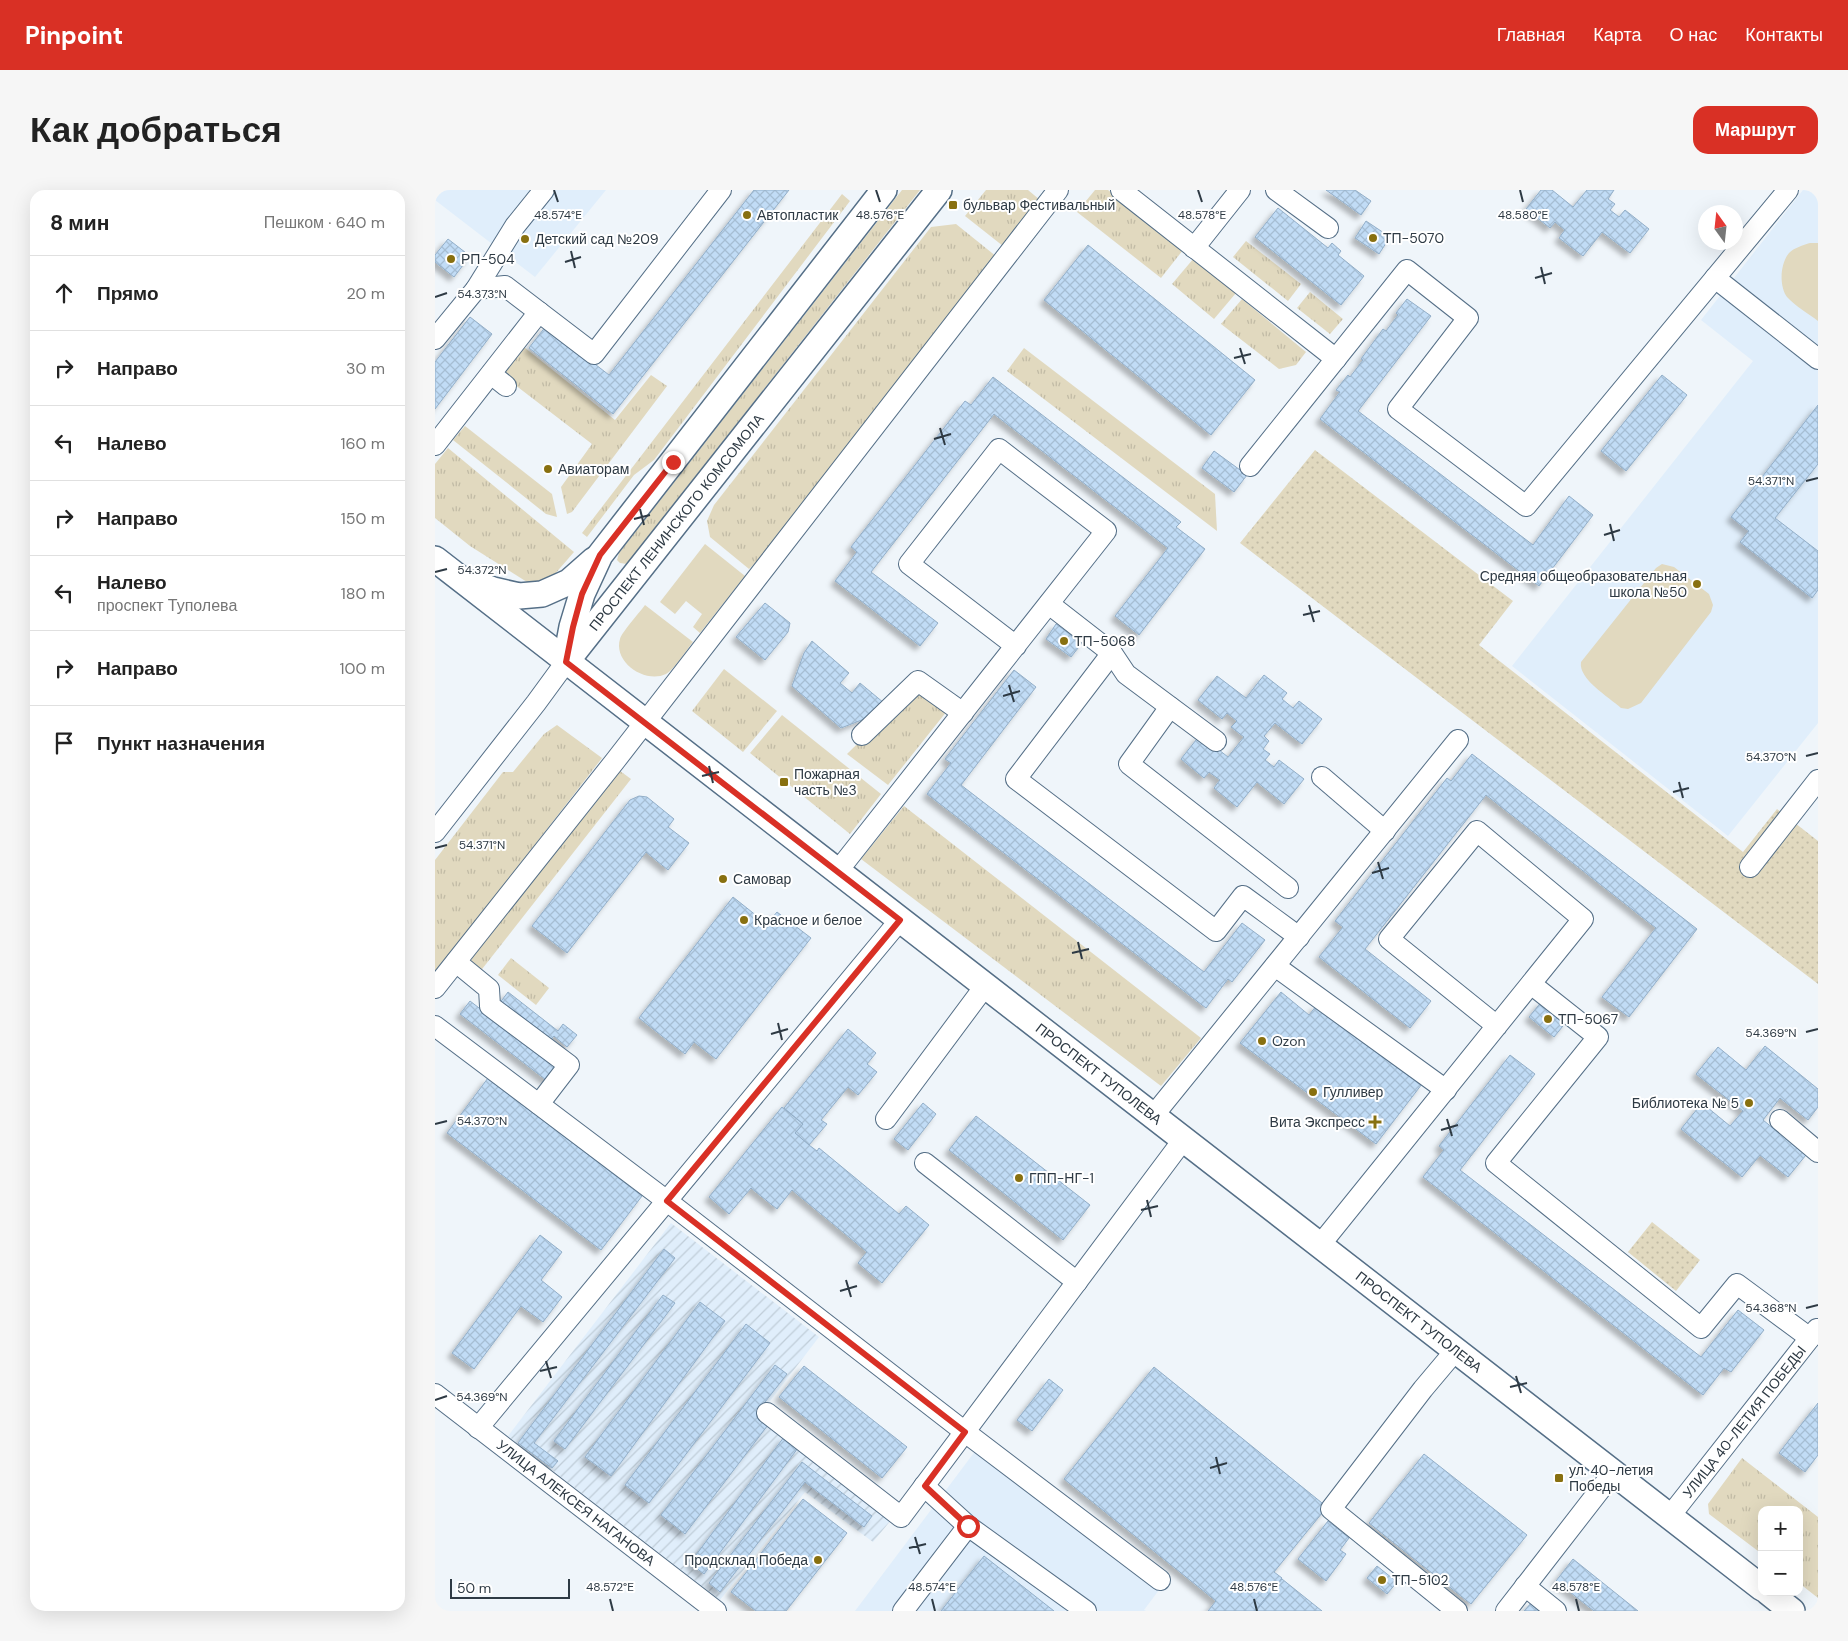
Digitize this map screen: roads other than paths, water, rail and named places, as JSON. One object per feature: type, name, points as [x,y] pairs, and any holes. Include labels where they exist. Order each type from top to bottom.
[{"type":"main road","name":"ПРОСПЕКТ ЛЕНИНСКОГО КОМСОМОЛА","points":[[566,662],[582,594],[600,555],[884,190]]},
{"type":"main road","name":"ПРОСПЕКТ ЛЕНИНСКОГО КОМСОМОЛА","points":[[566,662],[939,190]]},
{"type":"main road","points":[[456,575],[493,590],[519,596],[542,594],[569,582],[600,555]]},
{"type":"main road","name":"ПРОСПЕКТ ТУПОЛЕВА","points":[[435,559],[1758,1585]]},
{"type":"main road","points":[[1773,1596],[1792,1611]]},
{"type":"street","points":[[435,339],[476,289],[515,226],[544,190]]},
{"type":"street","points":[[476,289],[505,286],[594,354],[721,190]]},
{"type":"street","points":[[435,988],[1058,190]]},
{"type":"street","points":[[1121,190],[1336,359]]},
{"type":"street","points":[[1194,248],[1240,190]]},
{"type":"street","points":[[1276,190],[1327,228]]},
{"type":"street","points":[[1250,466],[1407,270],[1469,318],[1398,409],[1526,506],[1788,190]]},
{"type":"street","points":[[1715,278],[1818,359]]},
{"type":"street","points":[[435,445],[498,380],[539,312]]},
{"type":"street","points":[[837,872],[1016,646],[1106,531],[999,449],[909,564],[1016,646]]},
{"type":"street","points":[[1049,604],[1112,654],[1126,674],[1216,741]]},
{"type":"street","points":[[1112,654],[1016,779],[1216,931],[1243,896],[1299,937]]},
{"type":"street","points":[[435,832],[566,662]]},
{"type":"street","points":[[862,735],[918,681],[963,713]]},
{"type":"street","points":[[1170,708],[1129,764],[1288,888]]},
{"type":"street","points":[[1153,1116],[1458,740]]},
{"type":"street","points":[[1322,777],[1385,831]]},
{"type":"street","points":[[1750,867],[1818,780]]},
{"type":"street","points":[[1320,1246],[1446,1090],[1583,919],[1477,831],[1389,939],[1497,1026]]},
{"type":"street","points":[[478,1428],[900,920]]},
{"type":"street","points":[[456,962],[489,989],[490,1006],[569,1064],[539,1104]]},
{"type":"street","points":[[1275,966],[1446,1090]]},
{"type":"street","points":[[1531,984],[1598,1037],[1496,1163],[1701,1328],[1737,1284],[1814,1333]]},
{"type":"street","points":[[886,1119],[985,986]]},
{"type":"street","points":[[435,1026],[667,1201],[965,1432],[1161,1580]]},
{"type":"street","points":[[1780,1120],[1818,1152]]},
{"type":"street","points":[[767,1413],[901,1517],[1183,1140]]},
{"type":"street","points":[[925,1163],[1077,1282]]},
{"type":"street","name":"УЛИЦА 40-ЛЕТИЯ ПОБЕДЫ","points":[[1670,1516],[1814,1333]]},
{"type":"street","points":[[1455,1350],[1331,1509],[1457,1611]]},
{"type":"street","name":"УЛИЦА АЛЕКСЕЯ НАГАНОВА","points":[[435,1394],[716,1611]]},
{"type":"street","points":[[1506,1611],[1613,1473]]},
{"type":"street","points":[[925,1486],[968,1526],[1086,1611]]},
{"type":"street","points":[[903,1611],[968,1526]]},
{"type":"street","points":[[1525,1586],[1557,1611]]},
{"type":"place","name":"бульвар Фестивальный","points":[[953,205]]},
{"type":"place","name":"Автопластик","points":[[747,215]]},
{"type":"place","name":"ТП-5070","points":[[1373,238]]},
{"type":"place","name":"Детский сад №209","points":[[525,239]]},
{"type":"place","name":"РП-504","points":[[451,259]]},
{"type":"place","name":"Авиаторам","points":[[548,469]]},
{"type":"place","name":"Средняя общеобразовательная школа №50","points":[[1697,584]]},
{"type":"place","name":"ТП-5068","points":[[1064,641]]},
{"type":"place","name":"Пожарная часть №3","points":[[784,782]]},
{"type":"place","name":"Самовар","points":[[723,879]]},
{"type":"place","name":"Красное и белое","points":[[744,920]]},
{"type":"place","name":"ТП-5067","points":[[1548,1019]]},
{"type":"place","name":"Ozon","points":[[1262,1041]]},
{"type":"place","name":"Гулливер","points":[[1313,1092]]},
{"type":"place","name":"Библиотека № 5","points":[[1749,1103]]},
{"type":"place","name":"Вита Экспресс","points":[[1375,1122]]},
{"type":"place","name":"ГПП-НГ-1","points":[[1019,1178]]},
{"type":"place","name":"ул. 40-летия Победы","points":[[1559,1478]]},
{"type":"place","name":"Продсклад Победа","points":[[818,1560]]},
{"type":"place","name":"ТП-5102","points":[[1382,1580]]}]
